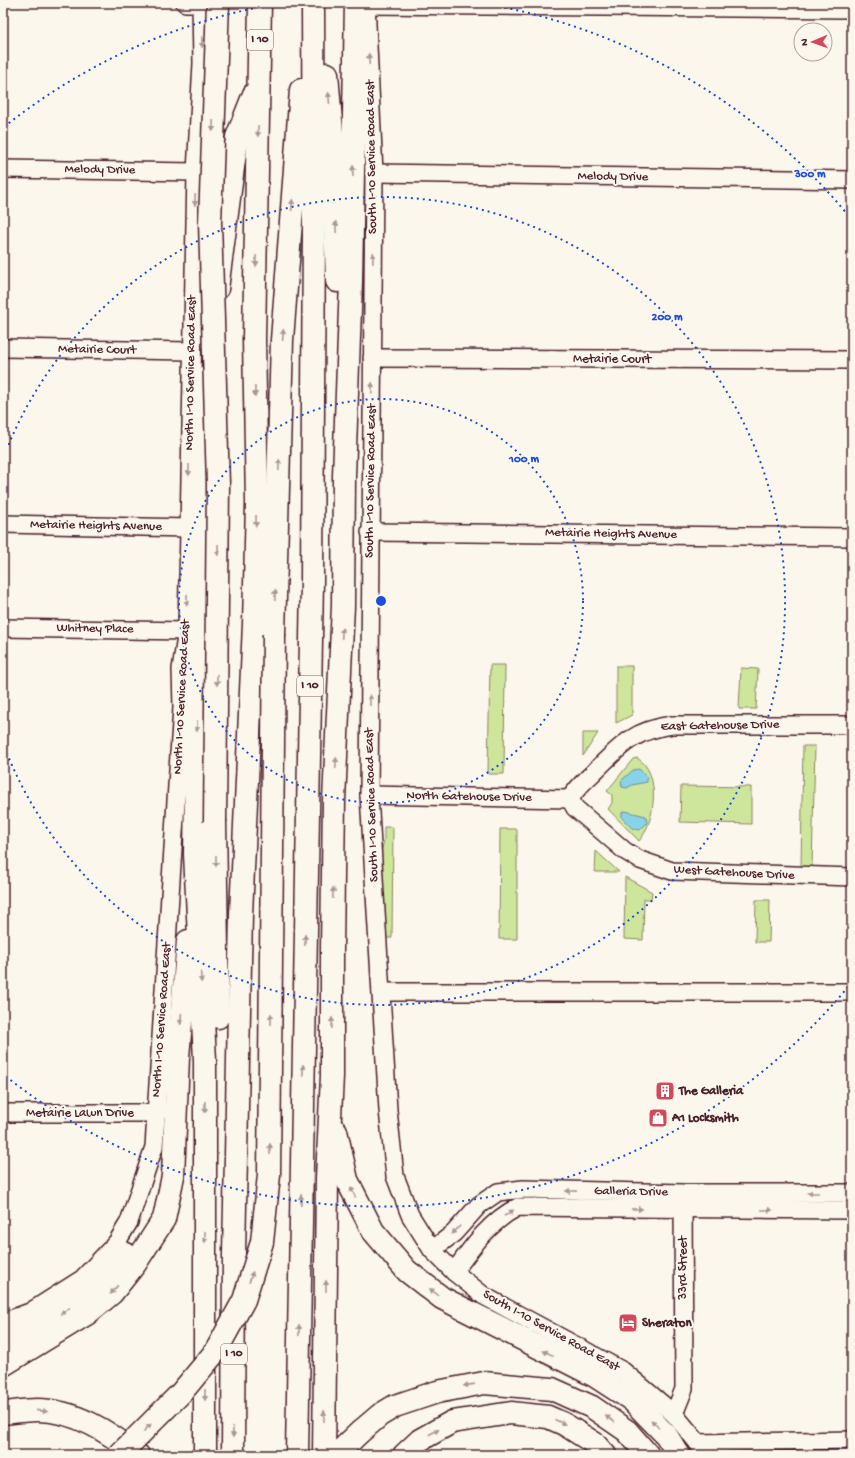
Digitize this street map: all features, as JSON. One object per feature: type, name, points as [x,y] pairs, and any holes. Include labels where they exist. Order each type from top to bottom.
[{"type":"highway","points":[[218,3],[210,222],[218,484],[215,822],[220,1165],[235,1210]]},
{"type":"highway","name":"I 10","points":[[233,1455],[235,1210],[241,914],[256,533],[254,339],[260,78],[260,3]]},
{"type":"highway","points":[[119,1455],[181,1393],[216,1351],[244,1300],[262,1242],[270,1175],[274,634],[282,340],[307,3]]},
{"type":"highway","name":"I 10","points":[[297,1455],[312,566],[313,3]]},
{"type":"highway","points":[[320,3],[333,145],[344,476]]},
{"type":"highway","points":[[324,1455],[326,1178],[332,1076],[334,807],[343,606],[344,476],[362,4]]},
{"type":"highway","points":[[205,1455],[205,1061],[195,854],[201,466],[211,322],[221,269],[237,137],[260,78]]},
{"type":"highway","points":[[3,1365],[88,1313],[112,1293],[135,1264],[164,1219],[173,1176],[182,1009],[195,854]]},
{"type":"highway","points":[[332,1076],[336,1128],[347,1180],[372,1231],[407,1271],[442,1298],[595,1376],[632,1400],[666,1435],[679,1455]]},
{"type":"highway","points":[[3,1342],[61,1314],[92,1291],[119,1263],[144,1230],[160,1194],[175,1128]]},
{"type":"highway","points":[[336,1455],[380,1415],[395,1406],[437,1392],[484,1383],[508,1384],[552,1390],[592,1407],[627,1431],[648,1455]]},
{"type":"highway","points":[[3,1413],[37,1410],[62,1414],[81,1420],[118,1439],[138,1455]]},
{"type":"highway","points":[[404,1455],[420,1440],[452,1422],[511,1413],[548,1417],[564,1424],[594,1443],[605,1455]]},
{"type":"street","points":[[185,3],[200,3]]},
{"type":"street","name":"North I-10 Service Road East","points":[[3,1322],[30,1312],[82,1279],[117,1242],[129,1222],[154,1147],[182,707],[181,669],[187,630],[191,350],[196,172],[202,63],[200,3]]},
{"type":"street","points":[[362,4],[852,9]]},
{"type":"street","name":"South I-10 Service Road East","points":[[362,4],[374,173],[369,796],[388,1110],[396,1176],[410,1215],[432,1250],[454,1272],[484,1296],[623,1371],[674,1414],[703,1449]]},
{"type":"street","name":"Melody Drive","points":[[3,168],[196,172]]},
{"type":"street","name":"Melody Drive","points":[[374,173],[852,180]]},
{"type":"street","name":"Metairie Court","points":[[3,348],[191,350]]},
{"type":"street","name":"Metairie Court","points":[[372,358],[852,360]]},
{"type":"street","name":"Metairie Heights Avenue","points":[[3,524],[189,528]]},
{"type":"street","name":"Metairie Heights Avenue","points":[[370,532],[852,537]]},
{"type":"street","name":"Whitney Place","points":[[3,628],[187,630]]},
{"type":"street","name":"East Gatehouse Drive","points":[[570,799],[577,788],[622,743],[653,727],[672,725],[852,725]]},
{"type":"street","name":"North Gatehouse Drive","points":[[369,796],[570,799]]},
{"type":"street","name":"West Gatehouse Drive","points":[[570,799],[574,808],[625,850],[640,860],[672,871],[852,877]]},
{"type":"street","points":[[381,992],[852,992]]},
{"type":"street","name":"Metairie Lawn Drive","points":[[3,1113],[157,1112]]},
{"type":"street","name":"Galleria Drive","points":[[432,1250],[454,1234],[479,1205],[498,1192],[523,1189],[683,1201],[852,1210]]},
{"type":"street","name":"Galleria Drive","points":[[454,1272],[481,1235],[508,1212],[518,1207],[852,1193]]},
{"type":"street","name":"33rd Street","points":[[674,1414],[684,1389],[683,1201]]},
{"type":"street","points":[[703,1449],[852,1440]]},
{"type":"green space","points":[[490,665],[505,665],[504,774],[488,774]]},
{"type":"green space","points":[[616,666],[632,666],[632,715],[616,723]]},
{"type":"green space","points":[[741,668],[758,669],[756,709],[739,709]]},
{"type":"green space","points":[[583,733],[598,733],[583,756]]},
{"type":"green space","points":[[803,746],[815,746],[812,867],[801,867]]},
{"type":"green space","points":[[637,758],[645,765],[650,774],[653,786],[652,811],[645,833],[639,841],[608,809],[612,803],[612,795],[607,791],[633,759]]},
{"type":"green space","points":[[681,786],[751,787],[751,824],[680,822]]},
{"type":"green space","points":[[384,827],[393,827],[392,938],[382,938],[379,859],[384,841]]},
{"type":"green space","points":[[500,829],[517,829],[517,939],[499,939]]},
{"type":"green space","points":[[596,851],[619,872],[595,872]]},
{"type":"green space","points":[[625,877],[652,892],[651,899],[644,899],[643,940],[624,939]]},
{"type":"green space","points":[[756,900],[770,900],[769,942],[755,942]]},
{"type":"water","points":[[639,769],[647,776],[647,782],[632,785],[627,788],[622,787],[621,781],[633,770]]},
{"type":"water","points":[[625,811],[646,816],[647,823],[640,830],[633,829],[622,818],[622,812]]},
{"type":"place","name":"The Galleria","points":[[665,1091]]},
{"type":"place","name":"A1 Locksmith","points":[[658,1118]]},
{"type":"place","name":"Sheraton","points":[[628,1323]]}]
